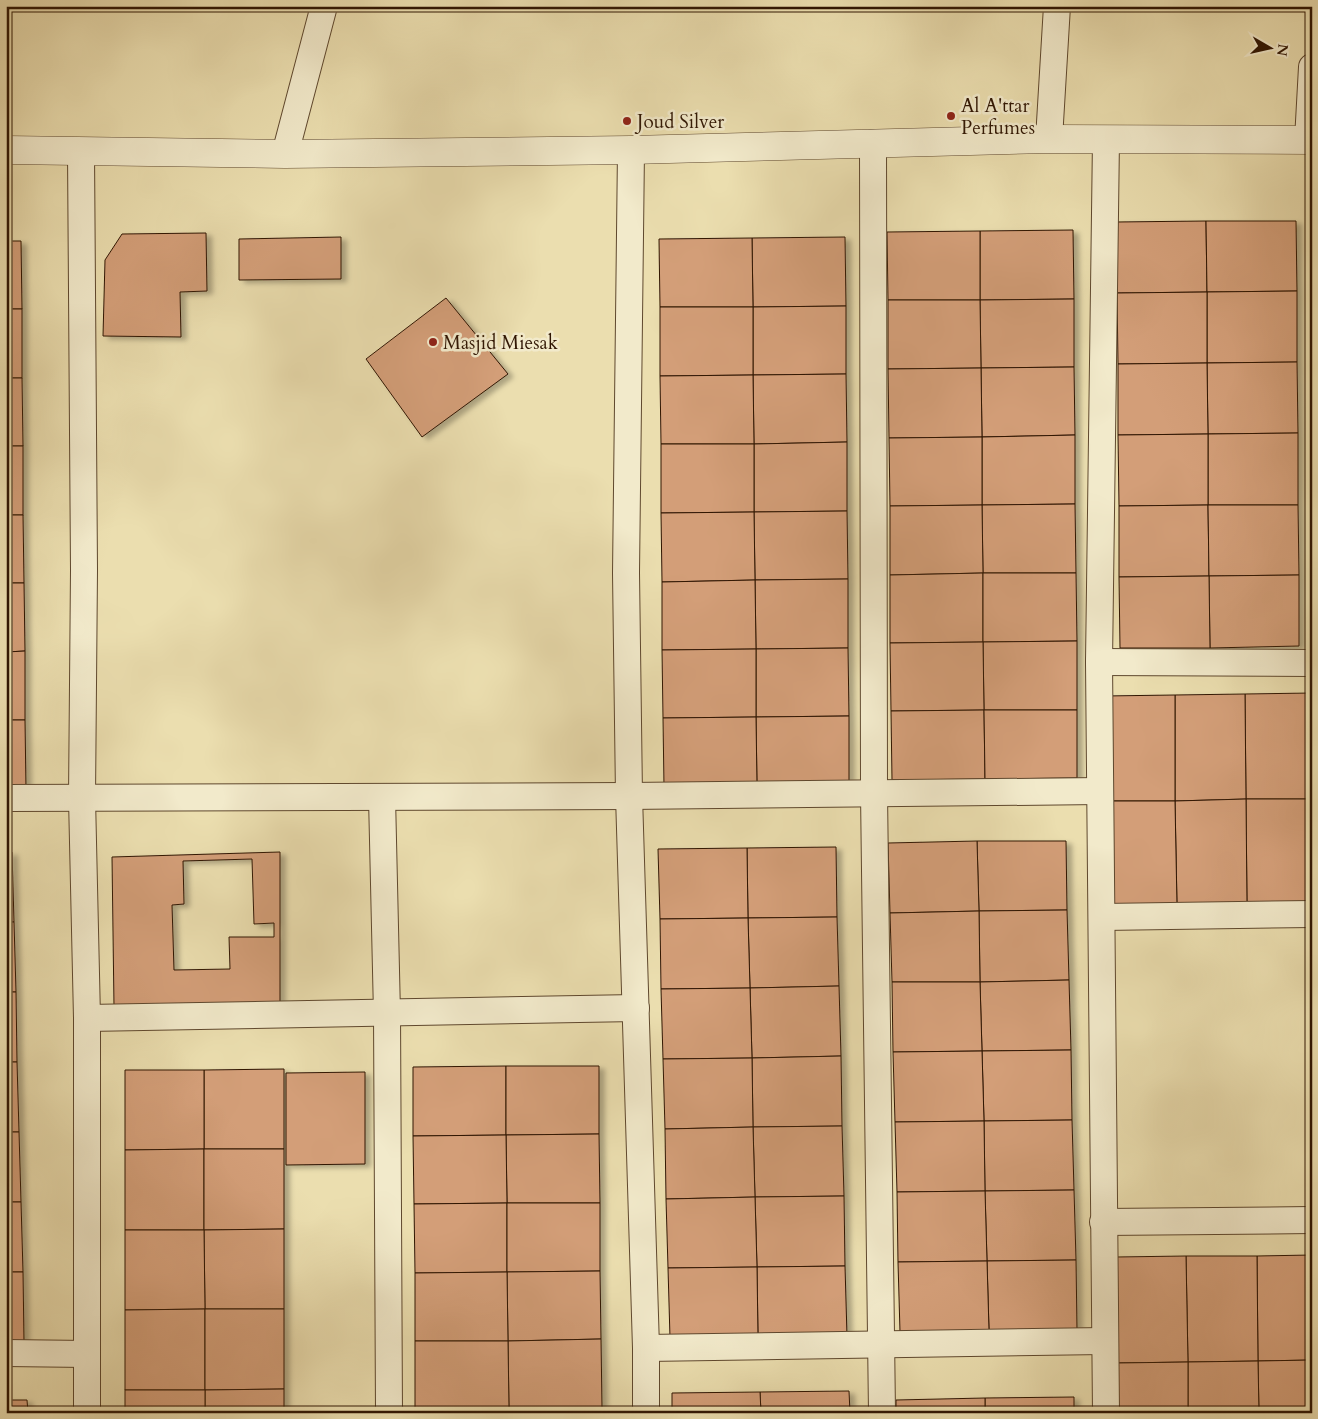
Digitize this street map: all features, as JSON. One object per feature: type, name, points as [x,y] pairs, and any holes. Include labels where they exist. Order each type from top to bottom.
[{"type":"street","points":[[285,154],[324,6]]},
{"type":"street","points":[[1049,139],[1057,6]]},
{"type":"street","points":[[6,150],[285,154],[631,150],[1049,139],[1310,140],[1312,67]]},
{"type":"street","points":[[1106,139],[1099,662],[1103,917],[1103,1222],[1106,1413]]},
{"type":"street","points":[[874,143],[874,793],[882,1413]]},
{"type":"street","points":[[631,150],[626,573],[629,796],[646,1348],[646,1413]]},
{"type":"street","points":[[81,152],[84,570],[82,798],[87,1018],[87,1413]]},
{"type":"street","points":[[1099,662],[1312,663]]},
{"type":"street","points":[[6,798],[629,796],[1100,790]]},
{"type":"street","points":[[382,797],[387,1014],[389,1413]]},
{"type":"street","points":[[1103,917],[1312,914]]},
{"type":"street","points":[[87,1018],[636,1008]]},
{"type":"street","points":[[1103,1222],[1312,1220]]},
{"type":"street","points":[[646,1348],[881,1346],[1104,1341]]},
{"type":"street","points":[[6,1353],[86,1354]]},
{"type":"building","points":[[1206,221],[1207,292],[1117,293],[1116,222]]},
{"type":"building","points":[[1206,221],[1296,221],[1297,291],[1207,292]]},
{"type":"building","points":[[1073,230],[1074,299],[980,300],[980,231]]},
{"type":"building","points":[[980,231],[980,300],[888,300],[887,232]]},
{"type":"building","points":[[206,233],[207,291],[180,292],[181,337],[103,336],[105,260],[122,234]]},
{"type":"building","points":[[341,237],[341,279],[239,280],[239,239]]},
{"type":"building","points":[[845,237],[846,306],[753,307],[752,238]]},
{"type":"building","points":[[752,238],[753,307],[660,307],[659,239]]},
{"type":"building","points":[[6,241],[21,241],[22,309],[6,309]]},
{"type":"building","points":[[1297,291],[1297,362],[1207,363],[1207,292]]},
{"type":"building","points":[[1207,292],[1207,363],[1118,364],[1117,293]]},
{"type":"building","points":[[446,298],[508,374],[422,437],[366,359]]},
{"type":"building","points":[[1074,299],[1074,367],[981,368],[980,300]]},
{"type":"building","points":[[888,300],[980,300],[981,368],[888,369]]},
{"type":"building","points":[[846,306],[846,374],[753,375],[753,307]]},
{"type":"building","points":[[660,307],[753,307],[753,375],[660,376]]},
{"type":"building","points":[[6,309],[22,309],[22,378],[6,378]]},
{"type":"building","points":[[1297,362],[1298,433],[1208,434],[1207,363]]},
{"type":"building","points":[[1207,363],[1208,434],[1118,435],[1118,364]]},
{"type":"building","points":[[1074,367],[1075,435],[982,437],[981,368]]},
{"type":"building","points":[[981,368],[982,437],[889,438],[888,369]]},
{"type":"building","points":[[846,374],[847,442],[754,444],[753,375]]},
{"type":"building","points":[[753,375],[754,444],[661,444],[660,376]]},
{"type":"building","points":[[6,378],[22,378],[23,446],[6,446]]},
{"type":"building","points":[[1298,433],[1298,505],[1208,505],[1208,434]]},
{"type":"building","points":[[1208,434],[1208,505],[1119,506],[1118,435]]},
{"type":"building","points":[[1075,435],[1075,504],[982,505],[982,437]]},
{"type":"building","points":[[982,437],[982,505],[890,506],[889,438]]},
{"type":"building","points":[[847,442],[847,511],[754,512],[754,444]]},
{"type":"building","points":[[661,444],[754,444],[754,512],[661,513]]},
{"type":"building","points":[[6,446],[23,446],[23,515],[6,515]]},
{"type":"building","points":[[1075,504],[1076,573],[983,573],[982,505]]},
{"type":"building","points":[[982,505],[983,573],[890,575],[890,506]]},
{"type":"building","points":[[1208,505],[1209,576],[1119,577],[1119,506]]},
{"type":"building","points":[[1208,505],[1298,505],[1299,575],[1209,576]]},
{"type":"building","points":[[847,511],[848,579],[755,580],[754,512]]},
{"type":"building","points":[[754,512],[755,580],[662,582],[661,513]]},
{"type":"building","points":[[6,515],[23,515],[24,583],[6,583]]},
{"type":"building","points":[[983,573],[983,642],[890,643],[890,575]]},
{"type":"building","points":[[983,573],[1076,573],[1077,641],[983,642]]},
{"type":"building","points":[[1299,575],[1299,646],[1210,648],[1209,576]]},
{"type":"building","points":[[1209,576],[1210,648],[1120,648],[1119,577]]},
{"type":"building","points":[[848,579],[848,648],[756,649],[755,580]]},
{"type":"building","points":[[755,580],[756,649],[662,650],[662,582]]},
{"type":"building","points":[[6,583],[24,583],[25,651],[6,652]]},
{"type":"building","points":[[1077,641],[1077,710],[984,710],[983,642]]},
{"type":"building","points":[[983,642],[984,710],[891,711],[890,643]]},
{"type":"building","points":[[848,648],[849,716],[756,717],[756,649]]},
{"type":"building","points":[[756,649],[756,717],[663,718],[662,650]]},
{"type":"building","points":[[25,651],[25,720],[6,720],[6,652]]},
{"type":"building","points":[[1312,693],[1312,799],[1246,799],[1245,694]]},
{"type":"building","points":[[1245,694],[1246,799],[1175,801],[1175,695]]},
{"type":"building","points":[[1175,695],[1175,801],[1105,801],[1104,696]]},
{"type":"building","points":[[984,710],[985,779],[892,780],[891,711]]},
{"type":"building","points":[[984,710],[1077,710],[1077,778],[985,779]]},
{"type":"building","points":[[849,716],[849,785],[757,786],[756,717]]},
{"type":"building","points":[[756,717],[757,786],[664,787],[663,718]]},
{"type":"building","points":[[6,720],[25,720],[26,789],[6,789]]},
{"type":"building","points":[[1246,799],[1312,799],[1312,904],[1247,905]]},
{"type":"building","points":[[1246,799],[1247,905],[1177,906],[1175,801]]},
{"type":"building","points":[[1105,801],[1175,801],[1177,906],[1106,906]]},
{"type":"building","points":[[977,841],[1066,841],[1067,910],[979,911]]},
{"type":"building","points":[[977,841],[979,911],[890,913],[888,843]]},
{"type":"building","points":[[836,847],[837,917],[748,918],[747,848]]},
{"type":"building","points":[[747,848],[748,918],[660,919],[658,849]]},
{"type":"building","points":[[12,852],[14,922],[6,922],[6,853]]},
{"type":"building","points":[[280,852],[280,1009],[114,1007],[112,857]],"holes":[[[252,859],[254,924],[274,923],[274,937],[229,937],[230,969],[174,970],[172,905],[184,904],[183,861]]]},
{"type":"building","points":[[1067,910],[1069,980],[980,982],[979,911]]},
{"type":"building","points":[[979,911],[980,982],[892,982],[890,913]]},
{"type":"building","points":[[837,917],[839,986],[750,988],[748,918]]},
{"type":"building","points":[[748,918],[750,988],[661,989],[660,919]]},
{"type":"building","points":[[6,922],[14,922],[16,992],[6,992]]},
{"type":"building","points":[[1069,980],[1071,1050],[982,1051],[980,982]]},
{"type":"building","points":[[892,982],[980,982],[982,1051],[893,1052]]},
{"type":"building","points":[[839,986],[841,1056],[752,1058],[750,988]]},
{"type":"building","points":[[750,988],[752,1058],[663,1059],[661,989]]},
{"type":"building","points":[[6,992],[16,992],[17,1062],[6,1062]]},
{"type":"building","points":[[1071,1050],[1072,1120],[984,1121],[982,1051]]},
{"type":"building","points":[[982,1051],[984,1121],[895,1122],[893,1052]]},
{"type":"building","points":[[841,1056],[842,1126],[753,1127],[752,1058]]},
{"type":"building","points":[[752,1058],[753,1127],[665,1129],[663,1059]]},
{"type":"building","points":[[6,1062],[17,1062],[19,1132],[6,1132]]},
{"type":"building","points":[[506,1066],[506,1135],[413,1136],[413,1067]]},
{"type":"building","points":[[506,1066],[599,1066],[599,1134],[506,1135]]},
{"type":"building","points":[[284,1069],[284,1149],[204,1149],[204,1070]]},
{"type":"building","points":[[125,1070],[204,1070],[204,1149],[125,1150]]},
{"type":"building","points":[[365,1072],[365,1164],[286,1165],[286,1073]]},
{"type":"building","points":[[1072,1120],[1074,1190],[985,1191],[984,1121]]},
{"type":"building","points":[[984,1121],[985,1191],[897,1192],[895,1122]]},
{"type":"building","points":[[842,1126],[844,1196],[755,1197],[753,1127]]},
{"type":"building","points":[[753,1127],[755,1197],[666,1199],[665,1129]]},
{"type":"building","points":[[6,1132],[19,1132],[21,1202],[6,1202]]},
{"type":"building","points":[[599,1134],[600,1203],[507,1203],[506,1135]]},
{"type":"building","points":[[506,1135],[507,1203],[414,1204],[413,1136]]},
{"type":"building","points":[[204,1149],[204,1230],[125,1230],[125,1150]]},
{"type":"building","points":[[204,1149],[284,1149],[284,1229],[204,1230]]},
{"type":"building","points":[[1074,1190],[1076,1260],[987,1261],[985,1191]]},
{"type":"building","points":[[985,1191],[987,1261],[898,1262],[897,1192]]},
{"type":"building","points":[[844,1196],[845,1266],[757,1267],[755,1197]]},
{"type":"building","points":[[755,1197],[757,1267],[668,1268],[666,1199]]},
{"type":"building","points":[[6,1202],[21,1202],[23,1272],[6,1272]]},
{"type":"building","points":[[507,1203],[507,1272],[415,1273],[414,1204]]},
{"type":"building","points":[[507,1203],[600,1203],[600,1271],[507,1272]]},
{"type":"building","points":[[284,1229],[284,1309],[205,1309],[204,1230]]},
{"type":"building","points":[[125,1230],[204,1230],[205,1309],[125,1310]]},
{"type":"building","points":[[1312,1255],[1312,1360],[1258,1361],[1257,1256]]},
{"type":"building","points":[[1186,1256],[1257,1256],[1258,1361],[1188,1362]]},
{"type":"building","points":[[1186,1256],[1188,1362],[1117,1363],[1116,1257]]},
{"type":"building","points":[[1076,1260],[1077,1330],[989,1330],[987,1261]]},
{"type":"building","points":[[987,1261],[989,1330],[900,1332],[898,1262]]},
{"type":"building","points":[[845,1266],[847,1336],[758,1337],[757,1267]]},
{"type":"building","points":[[757,1267],[758,1337],[670,1338],[668,1268]]},
{"type":"building","points":[[600,1271],[601,1339],[508,1341],[507,1272]]},
{"type":"building","points":[[6,1272],[23,1272],[24,1342],[6,1342]]},
{"type":"building","points":[[507,1272],[508,1341],[415,1341],[415,1273]]},
{"type":"building","points":[[205,1309],[205,1390],[125,1390],[125,1310]]},
{"type":"building","points":[[205,1309],[284,1309],[284,1389],[205,1390]]},
{"type":"building","points":[[601,1339],[602,1408],[509,1409],[508,1341]]},
{"type":"building","points":[[415,1341],[508,1341],[509,1409],[415,1410]]},
{"type":"building","points":[[1312,1360],[1312,1413],[1259,1413],[1258,1361]]},
{"type":"building","points":[[1258,1361],[1259,1413],[1188,1413],[1188,1362]]},
{"type":"building","points":[[1188,1362],[1188,1413],[1117,1413],[1117,1363]]},
{"type":"building","points":[[284,1389],[284,1413],[205,1413],[205,1390]]},
{"type":"building","points":[[125,1390],[205,1390],[205,1413],[125,1413]]},
{"type":"building","points":[[849,1391],[850,1413],[761,1413],[760,1392]]},
{"type":"building","points":[[760,1392],[761,1413],[672,1413],[672,1393]]},
{"type":"building","points":[[1074,1397],[1074,1413],[985,1413],[985,1398]]},
{"type":"building","points":[[985,1398],[985,1413],[896,1413],[896,1400]]},
{"type":"building","points":[[6,1400],[27,1400],[28,1413],[6,1413]]},
{"type":"building","points":[[602,1408],[602,1413],[509,1413],[509,1409]]},
{"type":"building","points":[[509,1409],[509,1413],[415,1413],[415,1410]]},
{"type":"place","name":"Al A'ttar Perfumes","points":[[951,116]]},
{"type":"place","name":"Joud Silver","points":[[627,121]]},
{"type":"place","name":"Masjid Miesak","points":[[433,342]]}]
